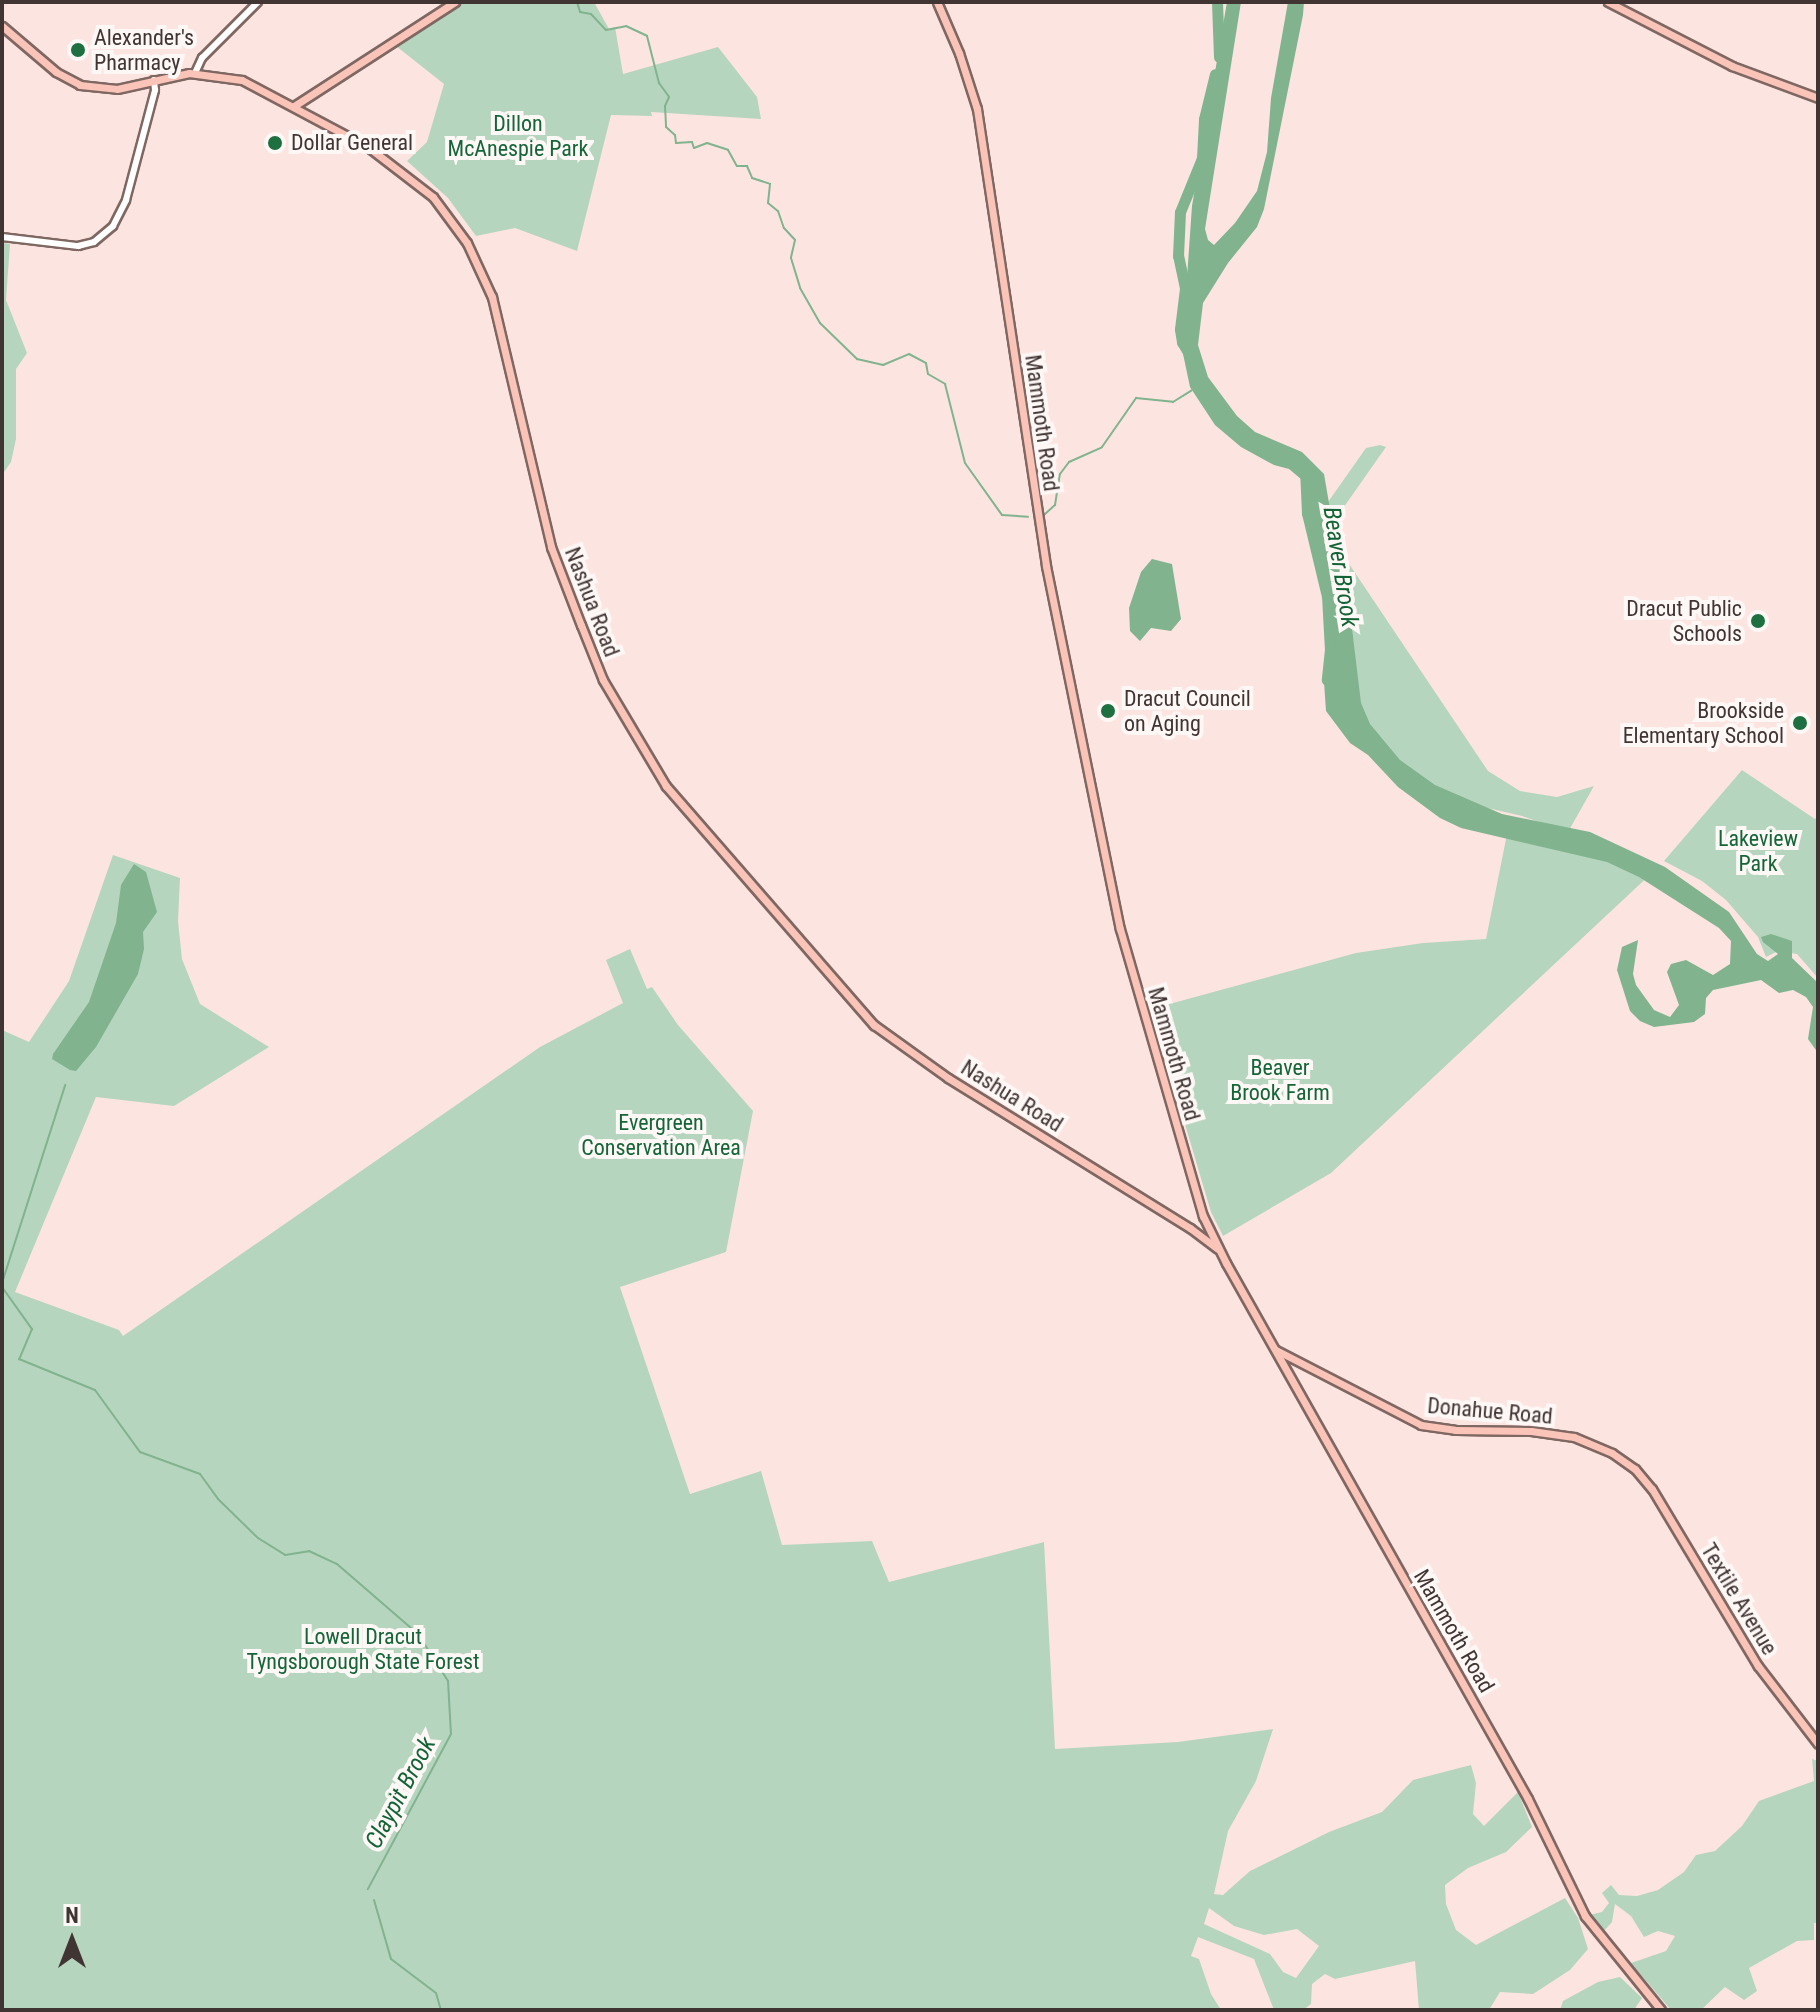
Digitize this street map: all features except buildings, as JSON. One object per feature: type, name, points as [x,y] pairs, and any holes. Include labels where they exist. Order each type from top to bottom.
[{"type":"main road","points":[[294,106],[455,2]]},
{"type":"main road","name":"Mammoth Road","points":[[937,2],[959,53],[977,109],[1044,551],[1120,929],[1203,1216],[1218,1249],[1528,1799],[1585,1916],[1661,2010]]},
{"type":"main road","points":[[1608,2],[1738,68],[1818,98]]},
{"type":"main road","name":"Nashua Road","points":[[2,26],[56,72],[80,85],[117,89],[195,73],[242,80],[368,147],[404,171],[433,197],[467,243],[499,319],[543,516],[566,587],[603,680],[646,754],[683,808],[855,1004],[896,1042],[1190,1228],[1218,1249]]},
{"type":"main road","name":"Donahue Road","points":[[1274,1348],[1421,1425],[1455,1430],[1531,1431],[1574,1437],[1612,1453],[1635,1469]]},
{"type":"main road","points":[[1293,1383],[1296,1369],[1301,1364]]},
{"type":"main road","name":"Textile Avenue","points":[[1635,1469],[1652,1489],[1758,1666],[1818,1744]]},
{"type":"street","points":[[195,73],[202,58],[258,2]]},
{"type":"street","points":[[2,237],[78,246],[94,242],[113,226],[126,200],[155,90],[154,80]]},
{"type":"green space","name":"Dillon McAnespie Park","points":[[464,2],[594,2],[609,29],[615,27],[623,74],[718,47],[757,97],[761,119],[651,112],[652,116],[611,115],[577,251],[515,228],[476,236],[448,198],[407,161],[427,142],[444,84],[396,46]]},
{"type":"green space","points":[[2,243],[10,244],[6,300],[27,353],[16,369],[16,439],[11,462],[2,475]]},
{"type":"green space","points":[[1386,447],[1327,531],[1488,771],[1520,791],[1557,797],[1594,786],[1568,832],[1522,816],[1444,798],[1392,764],[1339,701],[1339,620],[1314,522],[1366,448]]},
{"type":"green space","name":"Lakeview Park","points":[[1742,770],[1815,819],[1818,816],[1818,978],[1797,954],[1778,951],[1766,957],[1758,937],[1726,900],[1702,881],[1664,861]]},
{"type":"green space","name":"Beaver Brook Farm","points":[[1510,819],[1654,871],[1331,1173],[1223,1236],[1211,1212],[1151,1009],[1356,953],[1423,943],[1486,939]]},
{"type":"green space","name":"Lowell Dracut Tyngsborough State Forest","points":[[113,855],[180,878],[178,921],[182,959],[200,1004],[269,1047],[174,1106],[96,1097],[15,1292],[119,1330],[123,1336],[540,1047],[623,1003],[606,960],[630,949],[647,989],[652,987],[678,1025],[753,1111],[726,1252],[620,1287],[690,1494],[761,1471],[782,1545],[872,1541],[889,1582],[1044,1542],[1055,1749],[1178,1742],[1273,1729],[1256,1781],[1228,1831],[1214,1894],[1223,1895],[1250,1871],[1329,1832],[1382,1812],[1413,1780],[1471,1765],[1476,1783],[1473,1814],[1484,1826],[1518,1792],[1532,1827],[1506,1852],[1468,1868],[1445,1885],[1446,1904],[1456,1930],[1476,1945],[1565,1898],[1578,1918],[1588,1949],[1570,1970],[1533,1994],[1500,1992],[1489,2010],[1419,2010],[1415,1961],[1335,1979],[1325,1974],[1312,1984],[1311,2004],[1303,2010],[1274,2010],[1254,1959],[1198,1937],[1191,1956],[1199,1959],[1211,1994],[1221,2010],[2,2010],[2,1030],[29,1042],[69,981]],"holes":[[[1209,1908],[1234,1926],[1264,1935],[1297,1929],[1319,1946],[1296,1978],[1283,1972],[1270,1954],[1204,1924]]]},
{"type":"green space","points":[[1812,1759],[1818,1761],[1818,1923],[1814,1923],[1814,1940],[1797,1941],[1749,1968],[1757,1991],[1744,2000],[1725,1987],[1701,2010],[1671,2010],[1631,1963],[1666,1951],[1675,1936],[1658,1931],[1644,1937],[1631,1916],[1615,1904],[1612,1922],[1603,1932],[1589,1915],[1602,1912],[1609,1903],[1602,1893],[1611,1885],[1619,1895],[1637,1896],[1658,1890],[1684,1872],[1696,1855],[1715,1851],[1742,1826],[1759,1801],[1814,1781]]},
{"type":"green space","points":[[1620,1977],[1642,1998],[1634,2010],[1560,2010],[1563,2001],[1598,1982]]},
{"type":"water","points":[[1227,2],[1241,2],[1205,229],[1208,240],[1214,245],[1235,223],[1257,191],[1267,152],[1271,98],[1288,2],[1304,2],[1264,209],[1257,227],[1228,263],[1203,303],[1198,345],[1208,377],[1237,416],[1255,432],[1302,452],[1324,474],[1335,538],[1344,562],[1361,703],[1370,724],[1400,760],[1435,785],[1502,814],[1590,832],[1665,867],[1729,912],[1757,954],[1768,961],[1778,954],[1761,937],[1771,934],[1792,941],[1792,958],[1818,983],[1818,1053],[1808,1039],[1813,1007],[1806,997],[1793,990],[1779,993],[1761,980],[1713,990],[1706,998],[1705,1014],[1694,1022],[1654,1027],[1640,1021],[1630,1011],[1617,970],[1622,947],[1638,940],[1633,974],[1636,985],[1654,1010],[1670,1017],[1679,1005],[1667,972],[1671,964],[1686,960],[1713,975],[1730,964],[1731,941],[1719,928],[1639,877],[1607,862],[1461,828],[1440,818],[1398,787],[1368,755],[1350,743],[1326,711],[1324,682],[1335,642],[1307,484],[1289,469],[1274,465],[1241,447],[1215,425],[1190,387],[1182,349],[1192,206]]},
{"type":"water","points":[[1152,559],[1172,564],[1181,619],[1171,631],[1151,628],[1140,641],[1130,631],[1129,608],[1141,572]]},
{"type":"water","points":[[134,864],[146,872],[157,912],[143,932],[144,949],[138,974],[96,1047],[76,1071],[70,1070],[52,1059],[53,1054],[89,1002],[116,923],[121,885]]},
{"type":"waterway","points":[[577,2],[580,12],[591,14],[606,30],[626,26],[647,36],[659,83],[669,97],[665,106],[666,127],[675,135],[676,143],[692,142],[694,148],[707,143],[728,150],[737,166],[747,166],[752,178],[770,184],[768,203],[778,211],[784,228],[795,240],[791,258],[800,288],[820,323],[857,359],[883,365],[909,354],[926,363],[928,374],[945,384],[965,463],[1002,515],[1028,517]]},
{"type":"waterway","name":"Beaver Brook","points":[[1217,2],[1219,57]]},
{"type":"waterway","name":"Beaver Brook","points":[[1190,355],[1182,342],[1180,329],[1185,288],[1178,256],[1180,212],[1202,158],[1204,119],[1215,74]]},
{"type":"waterway","points":[[1045,514],[1055,505],[1060,474],[1069,462],[1102,447],[1136,398],[1173,402],[1192,390]]},
{"type":"waterway","name":"Beaver Brook","points":[[1305,469],[1307,513],[1327,596],[1330,649],[1327,680]]},
{"type":"waterway","name":"Claypit Brook","points":[[2,1283],[65,1085]]},
{"type":"waterway","name":"Claypit Brook","points":[[2,1287],[32,1329],[19,1359],[95,1390],[140,1452],[200,1474],[218,1499],[258,1538],[285,1555],[309,1551],[337,1564],[418,1634],[448,1681],[451,1734],[368,1889]]},
{"type":"waterway","name":"Claypit Brook","points":[[374,1900],[391,1959],[436,1993],[441,2010]]},
{"type":"place","name":"Alexander's Pharmacy","points":[[78,50]]},
{"type":"place","name":"Dollar General","points":[[275,143]]},
{"type":"place","name":"Dracut Public Schools","points":[[1758,621]]},
{"type":"place","name":"Dracut Council on Aging","points":[[1108,711]]},
{"type":"place","name":"Brookside Elementary School","points":[[1800,723]]},
{"type":"park label","name":"Evergreen Conservation Area","points":[[661,1134]]}]
